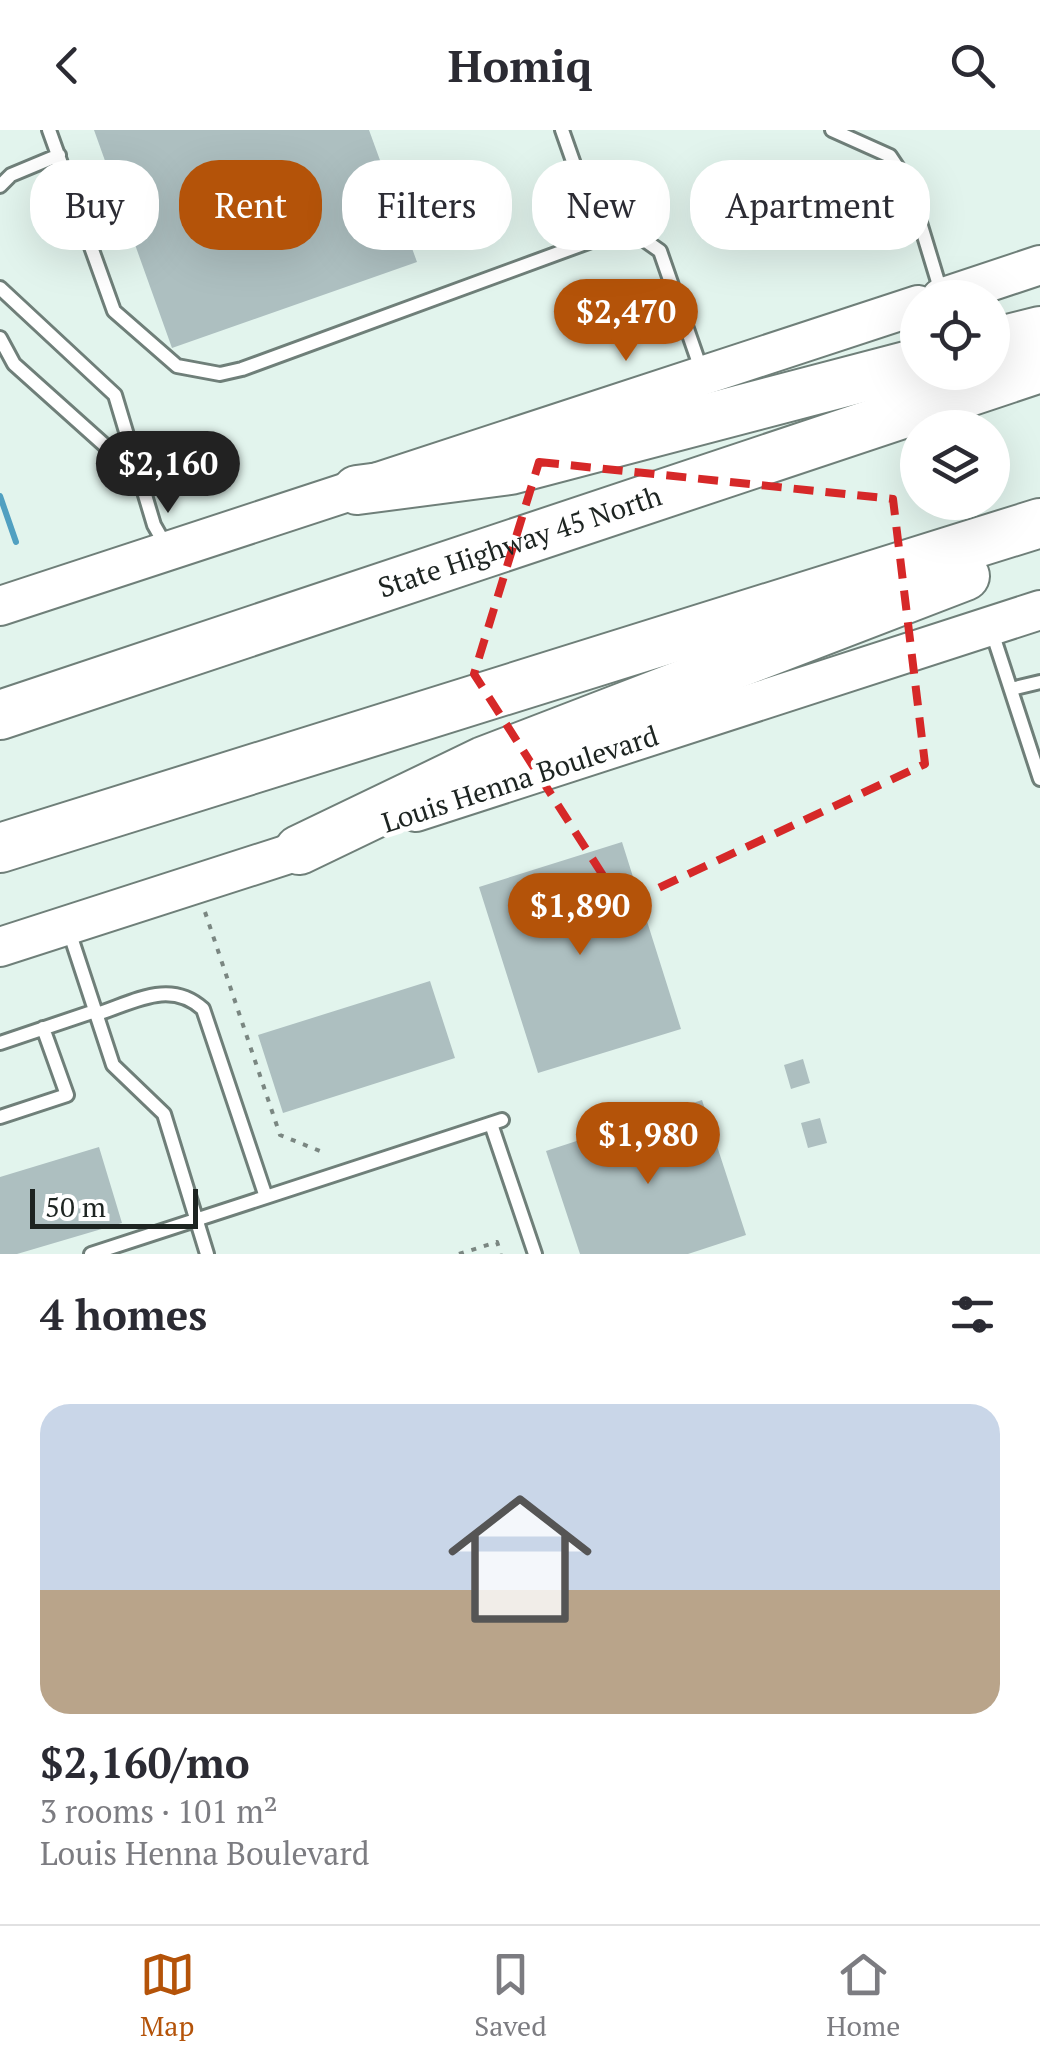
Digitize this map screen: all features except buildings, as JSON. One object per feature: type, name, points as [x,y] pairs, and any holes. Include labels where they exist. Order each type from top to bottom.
[{"type":"highway","points":[[1010,338],[1040,331]]},
{"type":"highway","points":[[357,490],[510,470],[900,368]]},
{"type":"highway","name":"State Highway 45 North","points":[[0,715],[1040,368]]},
{"type":"highway","points":[[0,848],[1040,523]]},
{"type":"highway","points":[[299,850],[484,761],[1040,546]]},
{"type":"main road","points":[[996,280],[1040,266]]},
{"type":"main road","points":[[0,606],[900,311]]},
{"type":"main road","name":"Louis Henna Boulevard","points":[[0,947],[1040,610]]},
{"type":"lane","points":[[50,130],[114,311],[177,366],[198,372],[220,374],[242,369],[567,250]]},
{"type":"lane","points":[[562,130],[573,160]]},
{"type":"lane","points":[[832,130],[890,156],[908,184],[937,280]]},
{"type":"lane","points":[[0,186],[11,175],[58,155]]},
{"type":"lane","points":[[659,250],[702,374]]},
{"type":"lane","points":[[0,288],[115,395],[154,525],[169,551]]},
{"type":"lane","points":[[0,338],[14,364],[139,476]]},
{"type":"lane","points":[[990,626],[1040,779]]},
{"type":"lane","points":[[1010,689],[1040,682]]},
{"type":"lane","points":[[67,926],[113,1064],[164,1114],[206,1254]]},
{"type":"lane","points":[[0,1043],[167,990],[188,996],[203,1009],[266,1197]]},
{"type":"lane","points":[[0,1117],[66,1095],[43,1028]]},
{"type":"lane","points":[[91,1254],[497,1122],[536,1254]]},
{"type":"path","points":[[203,908],[280,1135],[320,1151]]},
{"type":"path","points":[[459,1254],[497,1242],[501,1254]]},
{"type":"highlighted area","points":[[539,462],[893,499],[925,764],[622,905],[474,674]]},
{"type":"waterway","points":[[0,496],[16,542]]}]
